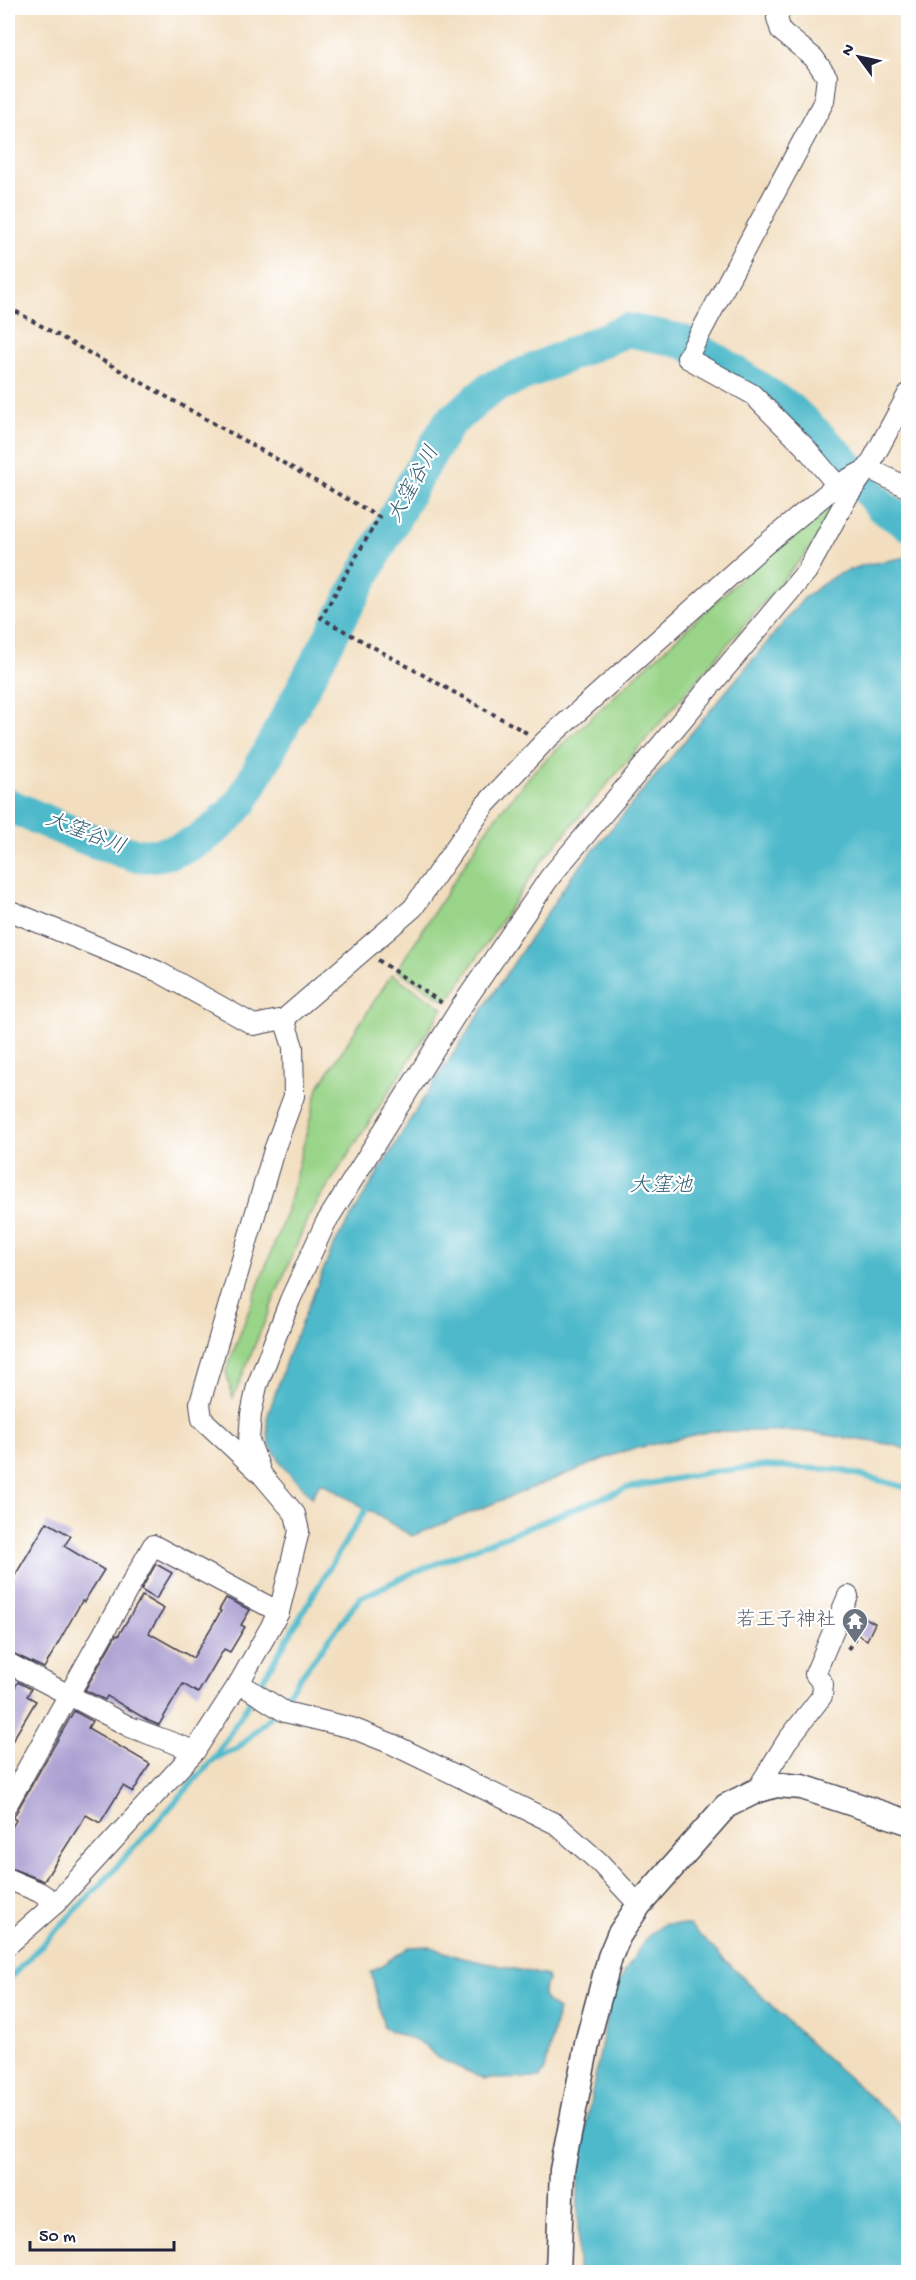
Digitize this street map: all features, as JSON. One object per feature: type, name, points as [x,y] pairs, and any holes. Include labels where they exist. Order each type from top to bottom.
[{"type":"street","points":[[781,8],[777,18],[781,31],[814,57],[827,77],[824,101],[687,358],[752,394],[804,447],[856,477],[909,488]]},
{"type":"street","points":[[262,1475],[249,1440],[251,1414],[257,1386],[290,1300],[325,1224],[457,1013],[550,876],[807,571],[856,477],[909,394]]},
{"type":"street","points":[[8,910],[157,971],[254,1025],[284,1019],[412,908],[484,805],[544,742],[761,548],[856,477]]},
{"type":"street","points":[[8,1945],[56,1903],[195,1751],[242,1684],[279,1612],[299,1532],[295,1514],[262,1475],[202,1419],[200,1403],[274,1150],[294,1096],[292,1047],[284,1019]]},
{"type":"street","points":[[8,1803],[67,1694],[153,1545],[279,1612]]},
{"type":"street","points":[[756,1791],[787,1741],[822,1696],[823,1684],[815,1674],[848,1596]]},
{"type":"street","points":[[8,1663],[130,1727],[195,1751]]},
{"type":"street","points":[[242,1684],[275,1706],[352,1728],[392,1744],[556,1824],[599,1862],[639,1905]]},
{"type":"street","points":[[558,2272],[562,2170],[588,2038],[610,1957],[619,1935],[639,1905],[726,1806],[756,1791],[776,1785],[802,1787],[909,1822]]},
{"type":"street","points":[[8,1879],[39,1892],[56,1903]]},
{"type":"path","points":[[8,307],[379,517],[321,618],[544,742]]},
{"type":"path","points":[[383,965],[452,1009]]},
{"type":"green space","points":[[838,496],[813,545],[543,859],[447,1002],[397,970],[491,823],[534,771],[769,552]]},
{"type":"green space","points":[[392,974],[443,1008],[308,1217],[233,1398],[226,1371],[286,1213],[318,1088]]},
{"type":"water","name":"大窪池","points":[[908,557],[908,1450],[894,1445],[800,1431],[711,1431],[624,1451],[412,1536],[321,1482],[312,1497],[286,1470],[269,1444],[267,1418],[288,1355],[333,1247],[418,1107],[571,877],[805,597],[836,575],[864,565]]},
{"type":"water","points":[[664,1924],[689,1925],[819,2052],[908,2130],[908,2272],[578,2272],[578,2167],[611,1994],[646,1938]]},
{"type":"water","points":[[429,1946],[458,1957],[547,1976],[548,1981],[543,1994],[546,2001],[558,2010],[545,2070],[540,2078],[485,2079],[437,2058],[425,2045],[384,2028],[371,1972],[409,1947]]},
{"type":"building","points":[[47,1522],[71,1536],[64,1546],[104,1570],[84,1602],[82,1601],[44,1668],[8,1651],[8,1587]]},
{"type":"building","points":[[156,1564],[172,1573],[156,1599],[141,1590]]},
{"type":"building","points":[[142,1596],[164,1609],[149,1633],[193,1658],[221,1611],[219,1610],[226,1598],[250,1610],[241,1625],[245,1627],[230,1652],[224,1649],[198,1693],[183,1684],[159,1725],[107,1696],[105,1700],[85,1690],[116,1635],[118,1636]]},
{"type":"building","points":[[858,1614],[875,1623],[867,1640],[849,1630]]},
{"type":"building","points":[[18,1682],[31,1689],[27,1696],[36,1701],[8,1748],[8,1700]]},
{"type":"building","points":[[74,1711],[92,1721],[88,1728],[150,1764],[133,1792],[123,1786],[100,1823],[86,1815],[44,1881],[8,1867],[8,1834],[16,1820],[13,1818]]},
{"type":"waterway","name":"大窪谷川","points":[[8,805],[87,839],[136,855],[167,853],[182,848],[196,842],[221,824],[242,801],[417,476],[449,423],[491,388],[627,330],[682,341],[716,360],[790,409],[839,456],[882,507],[908,524]]},
{"type":"waterway","points":[[214,1759],[238,1748],[270,1717],[360,1598],[410,1574],[627,1488],[710,1472],[767,1466],[840,1470],[908,1488]]},
{"type":"waterway","points":[[8,1980],[102,1883],[213,1760],[369,1504]]},
{"type":"place","name":"若王子神社","points":[[855,1644]]}]
